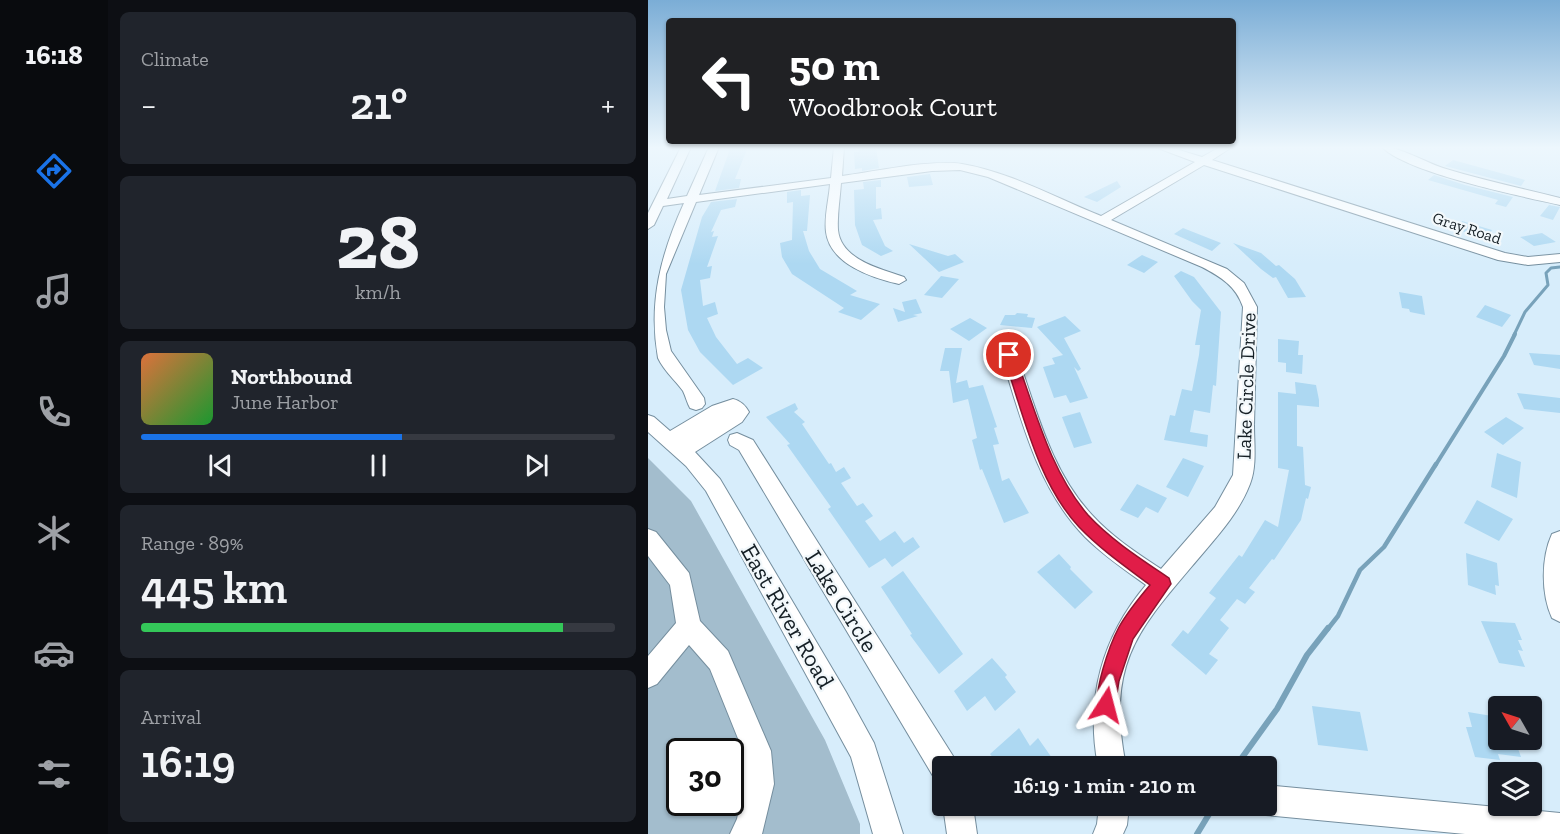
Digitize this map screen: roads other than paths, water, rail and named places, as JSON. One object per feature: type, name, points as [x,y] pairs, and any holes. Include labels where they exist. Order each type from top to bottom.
[{"type":"street","points":[[648,225],[668,186]]},
{"type":"street","points":[[696,404],[695,396],[668,361],[655,318],[659,274],[697,186]]},
{"type":"street","name":"Lake Circle Drive","points":[[660,203],[789,186]]},
{"type":"street","points":[[836,186],[832,230],[835,243],[844,254],[861,266],[899,280]]},
{"type":"street","name":"Lake Circle Drive","points":[[1019,186],[1221,271],[1242,287],[1250,307],[1245,464],[1239,489],[1218,521],[1135,617],[1125,635],[1110,681],[1106,726],[1110,756]]},
{"type":"street","points":[[1103,220],[1161,186]]},
{"type":"street","name":"Gray Road","points":[[1281,186],[1503,257],[1528,261],[1560,258]]},
{"type":"street","points":[[1503,186],[1560,201]]},
{"type":"street","points":[[1009,355],[1047,463],[1068,501],[1084,522],[1113,548],[1162,584]]},
{"type":"street","name":"East River Road","points":[[648,422],[675,445],[713,485],[837,701],[864,753],[879,797],[888,834]]},
{"type":"street","name":"Lake Circle","points":[[737,440],[746,446],[937,756]]},
{"type":"street","points":[[648,538],[681,581],[689,627],[719,660],[757,751],[759,784],[751,825],[745,834]]},
{"type":"street","points":[[1560,541],[1555,572],[1560,610]]},
{"type":"street","points":[[648,675],[689,627]]},
{"type":"street","points":[[1277,801],[1560,828]]},
{"type":"street","points":[[959,816],[962,834]]},
{"type":"street","points":[[1108,834],[1113,816]]},
{"type":"waterway","points":[[1514,335],[1525,312],[1548,285],[1546,273],[1551,268],[1560,267]]},
{"type":"waterway","points":[[1435,466],[1504,356],[1515,334]]},
{"type":"waterway","points":[[1327,630],[1338,616],[1360,570],[1384,547],[1436,464]]},
{"type":"waterway","points":[[1243,756],[1277,709],[1307,655],[1328,628]]},
{"type":"waterway","points":[[1197,834],[1208,816]]}]
